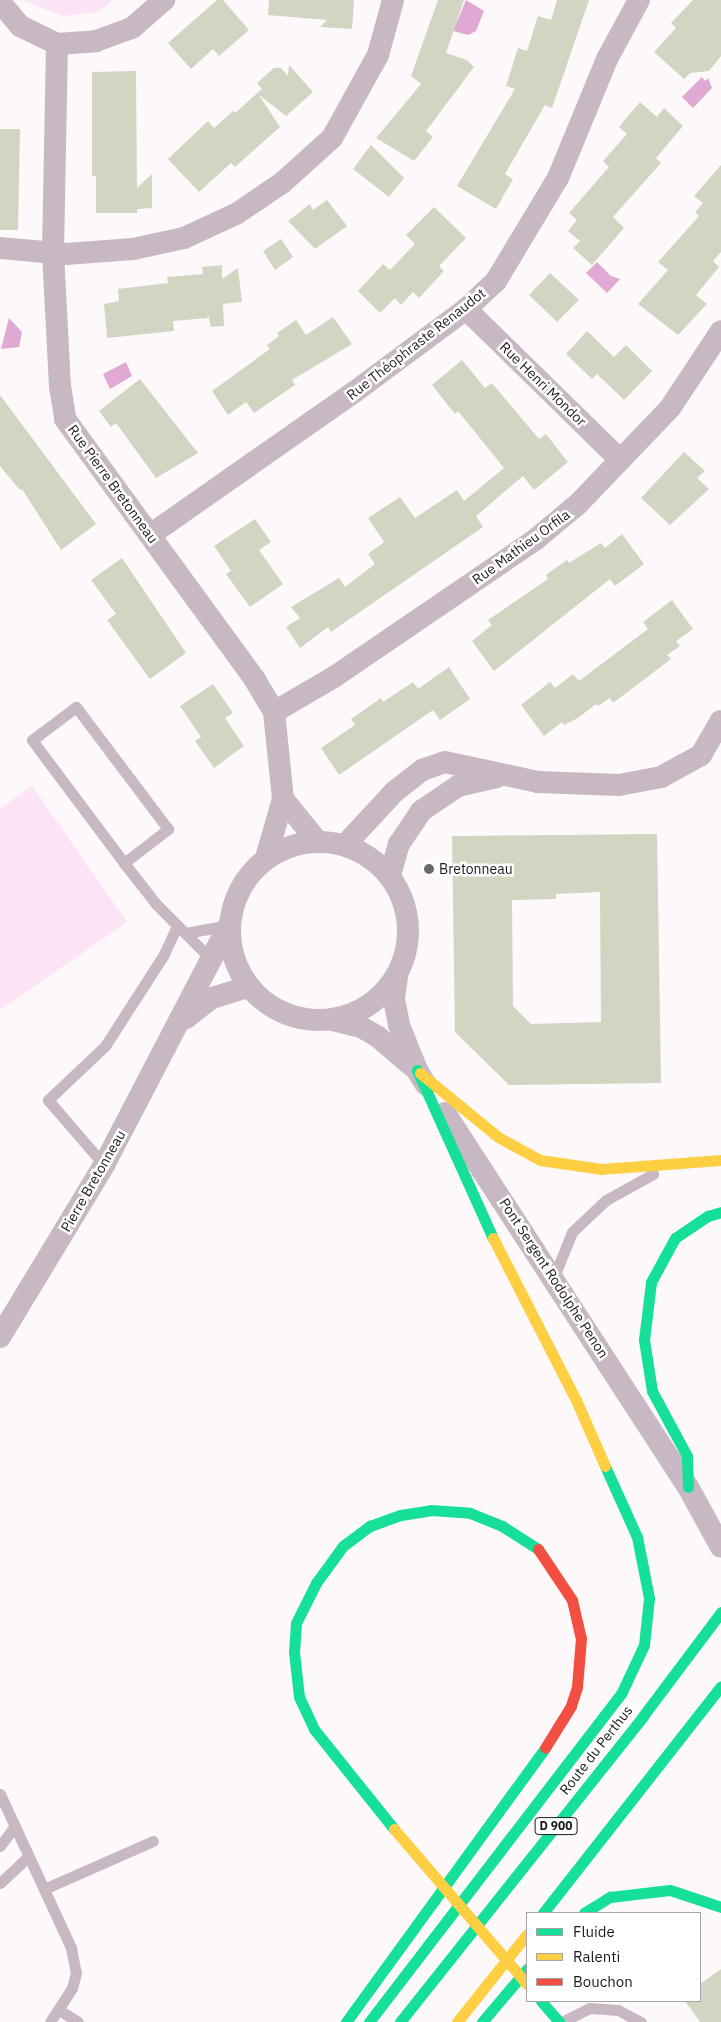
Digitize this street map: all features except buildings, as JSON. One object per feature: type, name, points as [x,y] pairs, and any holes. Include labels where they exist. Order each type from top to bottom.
[{"type":"main road","points":[[416,1070],[498,1137],[540,1160],[601,1169],[721,1160]]},
{"type":"main road","points":[[369,2022],[621,1694],[644,1646],[649,1598],[637,1537],[576,1400],[476,1205],[416,1070]]},
{"type":"main road","points":[[688,1487],[687,1456],[652,1391],[645,1330],[651,1282],[675,1238],[708,1216],[721,1212]]},
{"type":"main road","points":[[346,2022],[444,1888],[535,1764],[571,1706],[577,1687],[581,1638],[572,1600],[554,1570],[536,1547],[502,1526],[470,1513],[431,1510],[401,1515],[370,1526],[343,1546],[316,1583],[296,1623],[294,1652],[299,1697],[314,1729],[394,1829],[444,1888],[526,1983]]},
{"type":"main road","name":"Route du Perthus","points":[[400,2022],[643,1716],[721,1611]]},
{"type":"main road","points":[[545,1912],[721,1686]]},
{"type":"main road","points":[[586,1912],[610,1897],[670,1890],[721,1907]]},
{"type":"main road","points":[[457,2022],[526,1935]]},
{"type":"main road","points":[[482,2022],[526,1970]]},
{"type":"main road","points":[[542,2002],[561,2022]]},
{"type":"street","points":[[0,2],[20,26],[57,44],[96,41],[132,28],[164,0]]},
{"type":"street","points":[[0,248],[53,253],[133,249],[184,238],[236,214],[282,183],[332,138],[378,55],[393,0]]},
{"type":"street","name":"Rue Théophraste Renaudot","points":[[150,534],[353,393],[466,309],[496,281],[558,178],[607,59],[639,0]]},
{"type":"street","name":"Rue Pierre Bretonneau","points":[[57,44],[53,253],[60,386],[65,419],[150,534],[274,712],[283,799],[266,858]]},
{"type":"street","name":"Rue Henri Mondor","points":[[466,309],[620,460]]},
{"type":"street","name":"Rue Mathieu Orfila","points":[[274,712],[334,677],[536,539],[578,504],[670,408],[721,331]]},
{"type":"street","points":[[345,844],[394,792],[422,770],[445,762],[538,782],[619,786],[661,777],[711,756],[721,721]]},
{"type":"street","points":[[390,875],[399,844],[421,811],[458,786],[502,775]]},
{"type":"street","points":[[283,799],[317,841]]},
{"type":"street","points":[[317,841],[345,844],[370,857],[390,875],[403,898],[409,925],[407,952],[397,977],[380,997],[358,1012],[332,1020],[308,1020],[286,1014],[266,1003],[249,987],[235,961],[229,925],[234,900],[243,884],[266,858],[290,846],[317,841]]},
{"type":"street","name":"Pierre Bretonneau","points":[[0,1337],[104,1165],[181,1021],[229,925]]},
{"type":"street","name":"Pont Sergent Rodolphe Penon","points":[[397,977],[394,999],[399,1025],[416,1070],[554,1277],[688,1487]]},
{"type":"street","name":"Pierre Bretonneau","points":[[181,1021],[212,998],[249,987]]},
{"type":"street","name":"Pont Sergent Rodolphe Penon","points":[[332,1020],[361,1027],[378,1037],[416,1070]]},
{"type":"street","points":[[688,1487],[721,1547]]},
{"type":"lane","points":[[124,863],[168,829],[76,707],[32,740],[124,863],[182,930],[212,960]]},
{"type":"lane","points":[[104,1165],[48,1100],[105,1046],[182,930],[229,925]]},
{"type":"lane","points":[[554,1277],[572,1232],[606,1200],[678,1163]]},
{"type":"lane","points":[[0,1794],[71,1948],[76,1973],[59,2010],[50,2022]]},
{"type":"lane","points":[[0,1846],[15,1826]]},
{"type":"lane","points":[[44,1889],[153,1841]]},
{"type":"lane","points":[[0,1883],[28,1857]]},
{"type":"lane","points":[[561,2022],[590,2008],[618,2010],[642,2022]]},
{"type":"lane","points":[[59,2010],[78,2022]]},
{"type":"shaded area","points":[[21,0],[113,0],[99,12],[63,16]]},
{"type":"shaded area","points":[[466,0],[484,11],[476,31],[468,35],[453,31]]},
{"type":"shaded area","points":[[702,77],[705,81],[708,78],[712,88],[693,108],[682,97]]},
{"type":"shaded area","points":[[597,262],[611,276],[620,279],[607,293],[586,273]]},
{"type":"shaded area","points":[[9,318],[22,332],[19,347],[1,349]]},
{"type":"shaded area","points":[[126,362],[132,376],[110,389],[103,374]]},
{"type":"shaded area","points":[[32,786],[127,922],[0,1010],[0,808]]},
{"type":"traffic: fast","points":[[417,1070],[493,1238]]},
{"type":"traffic: fast","points":[[688,1487],[687,1456],[652,1391],[644,1340],[651,1282],[675,1238],[708,1216],[721,1212]]},
{"type":"traffic: fast","points":[[369,2022],[621,1694],[644,1645],[649,1598],[637,1537],[605,1466]]},
{"type":"traffic: fast","points":[[394,1829],[314,1729],[299,1697],[294,1652],[296,1623],[316,1583],[343,1546],[370,1526],[401,1515],[431,1510],[470,1513],[502,1526],[538,1549]]},
{"type":"traffic: fast","points":[[400,2022],[643,1716],[721,1612]]},
{"type":"traffic: fast","points":[[544,1912],[721,1686]]},
{"type":"traffic: fast","points":[[346,2022],[545,1748]]},
{"type":"traffic: fast","points":[[586,1912],[610,1897],[670,1890],[721,1907]]},
{"type":"traffic: fast","points":[[482,2022],[526,1970]]},
{"type":"traffic: fast","points":[[542,2002],[559,2022]]},
{"type":"traffic: slow","points":[[420,1073],[498,1137],[540,1160],[601,1169],[721,1160]]},
{"type":"traffic: slow","points":[[493,1238],[576,1400],[605,1466]]},
{"type":"traffic: slow","points":[[394,1829],[526,1983]]},
{"type":"traffic: slow","points":[[457,2022],[526,1935]]},
{"type":"traffic: jam","points":[[538,1549],[572,1600],[581,1638],[577,1687],[571,1706],[545,1748]]},
{"type":"place","name":"Bretonneau","points":[[429,869]]}]
